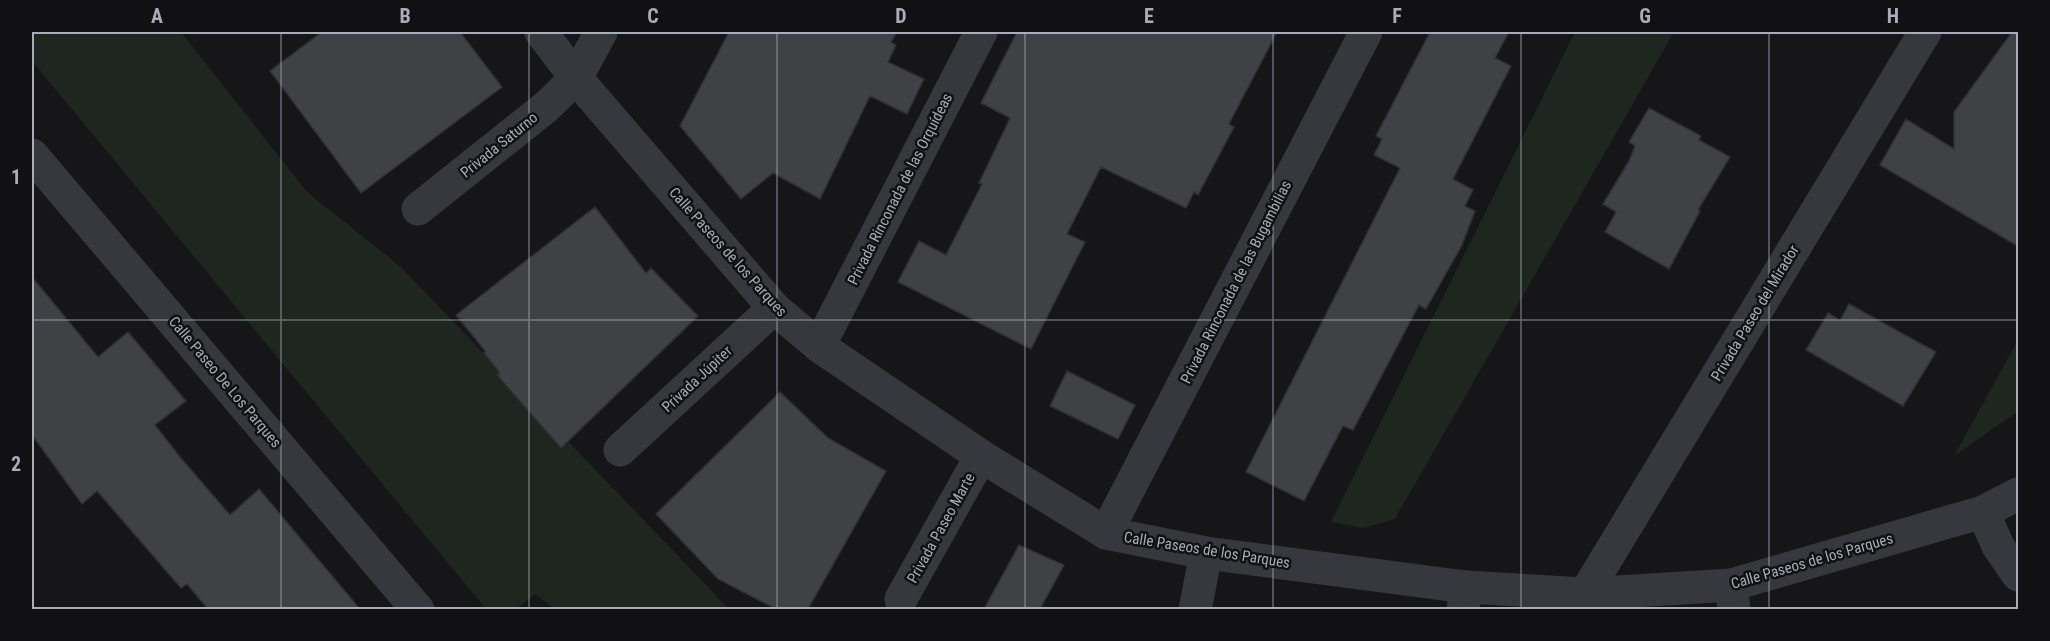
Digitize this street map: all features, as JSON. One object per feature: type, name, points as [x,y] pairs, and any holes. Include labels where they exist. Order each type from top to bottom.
[{"type":"street","name":"Calle Paseos de los Parques","points":[[541,32],[576,78],[774,308],[819,346],[981,456],[1106,533],[1206,553],[1465,598],[1585,594],[1733,597],[1983,512],[2019,494]]},
{"type":"street","name":"Privada Saturno","points":[[418,209],[546,107],[576,78],[602,32]]},
{"type":"street","name":"Privada Rinconada de las Orquídeas","points":[[819,346],[981,32]]},
{"type":"street","name":"Privada Rinconada de las Bugambilias","points":[[1106,533],[1366,32]]},
{"type":"street","name":"Privada Paseo del Mirador","points":[[1585,594],[1925,32]]},
{"type":"street","name":"Calle Paseo De Los Parques","points":[[32,156],[418,609]]},
{"type":"street","name":"Privada Júpiter","points":[[620,450],[774,308]]},
{"type":"street","name":"Privada Paseo Marte","points":[[901,599],[981,456]]},
{"type":"street","points":[[1983,512],[1998,546],[2019,575]]},
{"type":"street","points":[[1195,609],[1206,553]]},
{"type":"shaded area","points":[[32,32],[181,32],[307,192],[401,267],[729,609],[555,609],[535,594],[516,609],[486,609],[32,61]]},
{"type":"shaded area","points":[[1575,32],[1674,32],[1395,519],[1363,528],[1331,522]]},
{"type":"shaded area","points":[[2018,340],[2018,411],[1954,456]]},
{"type":"building","points":[[322,32],[460,32],[502,87],[361,193],[270,71]]},
{"type":"building","points":[[729,32],[897,32],[891,42],[896,45],[888,62],[924,79],[907,114],[870,96],[820,199],[773,173],[741,199],[680,126]]},
{"type":"building","points":[[1017,32],[1277,32],[1229,124],[1234,127],[1198,195],[1194,192],[1186,208],[1101,167],[1067,234],[1085,242],[1031,349],[898,282],[919,241],[946,255],[982,184],[979,183],[1010,118],[981,103]]},
{"type":"building","points":[[1430,32],[1509,32],[1495,58],[1511,66],[1453,179],[1473,190],[1465,206],[1475,211],[1462,245],[1426,309],[1419,305],[1353,430],[1343,426],[1304,501],[1246,472],[1400,168],[1374,155],[1382,139],[1376,136]]},
{"type":"building","points":[[2012,32],[2019,32],[2019,247],[1880,165],[1906,119],[1954,149],[1954,112]]},
{"type":"building","points":[[1649,108],[1701,136],[1699,140],[1730,157],[1698,210],[1700,211],[1669,269],[1605,232],[1616,212],[1603,204],[1629,161],[1635,146],[1629,142]]},
{"type":"building","points":[[595,207],[646,273],[651,268],[698,316],[561,448],[497,375],[500,373],[484,353],[486,352],[456,315]]},
{"type":"building","points":[[32,277],[98,357],[128,332],[186,401],[155,425],[180,457],[230,515],[259,489],[360,609],[208,609],[187,584],[181,588],[97,491],[82,504],[32,435]]},
{"type":"building","points":[[1849,304],[1936,352],[1903,406],[1806,350],[1828,313],[1840,320]]},
{"type":"building","points":[[1067,371],[1135,405],[1118,439],[1050,406]]},
{"type":"building","points":[[780,392],[828,438],[886,471],[808,609],[776,609],[718,579],[656,514]]},
{"type":"building","points":[[1019,545],[1064,565],[1040,609],[984,609]]}]
